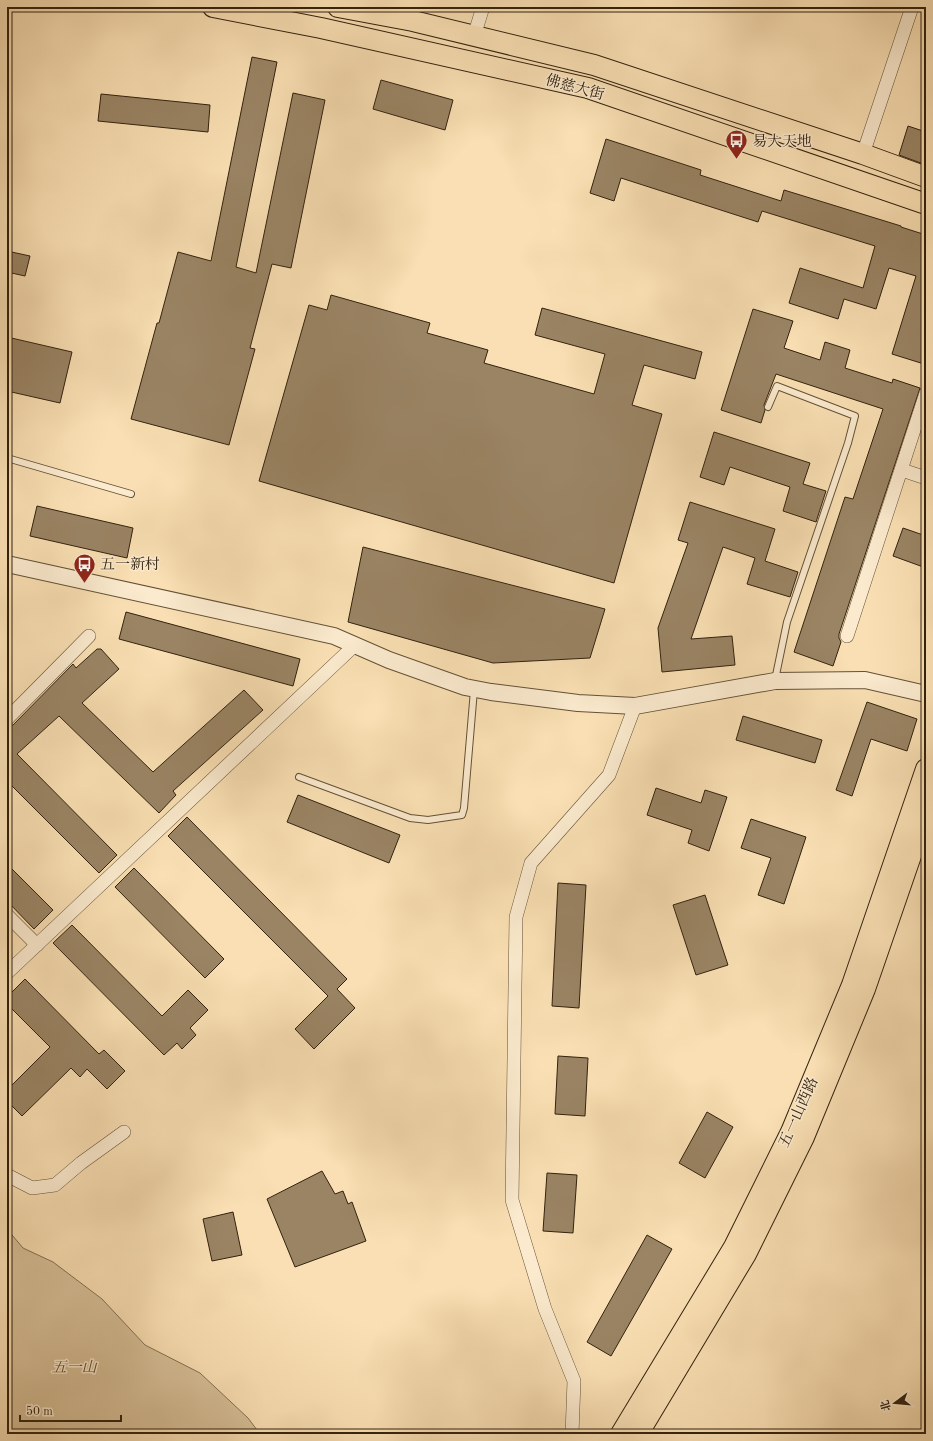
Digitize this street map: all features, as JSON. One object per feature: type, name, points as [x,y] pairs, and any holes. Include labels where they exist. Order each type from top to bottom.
[{"type":"main road","name":"佛慈大街","points":[[213,7],[321,28],[588,88],[926,204]]},
{"type":"main road","name":"佛慈大街","points":[[338,7],[413,21],[594,65],[863,154],[926,177]]},
{"type":"main road","name":"五一山西路","points":[[621,1434],[734,1247],[791,1132],[852,984],[926,769]]},
{"type":"main road","name":"五一山西路","points":[[638,1434],[746,1254],[804,1137],[865,989],[926,812]]},
{"type":"street","points":[[474,36],[483,7]]},
{"type":"street","points":[[863,154],[912,7]]},
{"type":"street","points":[[847,636],[926,393]]},
{"type":"street","points":[[902,470],[926,478]]},
{"type":"street","points":[[10,568],[334,636],[389,660],[474,689],[578,703],[634,706],[775,681],[865,680],[926,694]]},
{"type":"street","points":[[7,719],[89,636]]},
{"type":"street","points":[[7,973],[355,645]]},
{"type":"street","points":[[572,1434],[574,1381],[545,1309],[512,1200],[516,917],[531,864],[609,774],[634,706]]},
{"type":"street","points":[[7,915],[37,945]]},
{"type":"street","points":[[7,1175],[32,1188],[55,1185],[81,1163],[124,1132]]},
{"type":"lane","points":[[768,407],[776,386],[855,416],[848,443],[787,622],[775,681]]},
{"type":"lane","points":[[7,458],[131,494]]},
{"type":"lane","points":[[299,777],[410,818],[428,820],[462,815],[464,808],[474,689]]},
{"type":"green space","name":"五一山","points":[[7,1229],[23,1248],[53,1262],[102,1299],[145,1345],[200,1373],[248,1418],[260,1434],[7,1434]]},
{"type":"building","points":[[252,57],[277,62],[236,267],[256,273],[293,93],[325,100],[291,268],[272,264],[250,348],[255,349],[229,445],[131,419],[178,252],[211,261]]},
{"type":"building","points":[[381,80],[453,100],[445,130],[373,109]]},
{"type":"building","points":[[101,94],[210,105],[208,132],[98,121]]},
{"type":"building","points":[[908,126],[926,132],[926,165],[899,155]]},
{"type":"building","points":[[606,139],[701,170],[700,175],[781,201],[784,190],[926,235],[926,357],[924,364],[892,354],[916,276],[889,268],[876,309],[844,299],[838,319],[789,303],[800,268],[863,288],[875,246],[762,211],[758,222],[621,178],[614,201],[590,193]]},
{"type":"building","points":[[7,251],[30,256],[25,276],[7,272]]},
{"type":"building","points":[[331,295],[430,323],[427,333],[488,350],[484,363],[594,394],[605,354],[535,335],[542,308],[702,352],[695,379],[644,365],[632,405],[662,414],[614,583],[259,481],[309,305],[327,310]]},
{"type":"building","points":[[753,309],[793,321],[784,348],[820,360],[825,342],[850,350],[845,368],[892,383],[893,379],[920,388],[839,634],[841,642],[833,666],[794,652],[845,497],[853,499],[883,409],[776,374],[764,405],[765,410],[761,423],[721,410]]},
{"type":"building","points":[[7,337],[72,352],[60,403],[7,391]]},
{"type":"building","points":[[714,432],[810,463],[803,484],[826,491],[816,522],[783,511],[790,487],[730,467],[724,485],[700,477]]},
{"type":"building","points":[[690,502],[775,529],[765,561],[798,572],[790,597],[747,584],[755,558],[723,547],[691,639],[732,636],[735,665],[662,672],[658,628],[688,543],[678,540]]},
{"type":"building","points":[[37,506],[133,528],[127,558],[30,536]]},
{"type":"building","points":[[903,528],[926,536],[926,568],[893,556]]},
{"type":"building","points":[[363,547],[605,609],[590,658],[493,663],[348,622]]},
{"type":"building","points":[[126,612],[300,659],[293,686],[119,639]]},
{"type":"building","points":[[97,649],[101,649],[119,669],[82,703],[153,772],[244,690],[263,710],[173,791],[176,795],[159,813],[59,716],[17,754],[117,855],[99,873],[7,781],[7,727],[13,725],[73,664],[76,668]]},
{"type":"building","points":[[867,702],[917,719],[907,751],[871,739],[852,796],[836,790]]},
{"type":"building","points":[[743,716],[822,740],[815,763],[736,740]]},
{"type":"building","points":[[656,788],[701,803],[705,790],[727,797],[709,851],[688,843],[692,830],[647,815]]},
{"type":"building","points":[[298,795],[400,835],[389,863],[287,822]]},
{"type":"building","points":[[187,817],[347,979],[337,989],[355,1008],[314,1049],[295,1029],[328,996],[168,836]]},
{"type":"building","points":[[751,819],[806,837],[784,904],[758,895],[771,858],[741,848]]},
{"type":"building","points":[[7,864],[53,910],[34,929],[7,901]]},
{"type":"building","points":[[134,868],[224,959],[205,978],[115,887]]},
{"type":"building","points":[[558,883],[586,885],[579,1008],[552,1006]]},
{"type":"building","points":[[705,895],[728,965],[696,975],[673,905]]},
{"type":"building","points":[[72,925],[162,1016],[188,990],[208,1010],[190,1028],[196,1035],[182,1049],[177,1043],[164,1055],[53,943]]},
{"type":"building","points":[[25,979],[99,1054],[104,1050],[125,1071],[107,1089],[87,1069],[80,1077],[71,1068],[22,1116],[7,1101],[7,1090],[50,1047],[7,1004],[7,997]]},
{"type":"building","points":[[558,1056],[588,1058],[585,1116],[555,1114]]},
{"type":"building","points":[[707,1112],[733,1127],[705,1178],[679,1163]]},
{"type":"building","points":[[322,1171],[335,1194],[343,1191],[348,1204],[352,1202],[366,1241],[295,1267],[267,1199]]},
{"type":"building","points":[[547,1173],[577,1175],[573,1233],[543,1231]]},
{"type":"building","points":[[233,1212],[242,1255],[212,1261],[203,1219]]},
{"type":"building","points":[[647,1235],[672,1249],[611,1356],[587,1342]]},
{"type":"place","name":"易大天地","points":[[736,160]]},
{"type":"place","name":"五一新村","points":[[85,584]]}]
